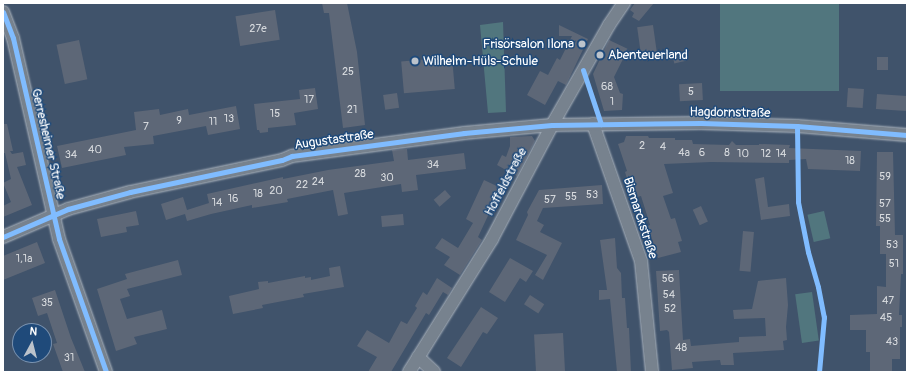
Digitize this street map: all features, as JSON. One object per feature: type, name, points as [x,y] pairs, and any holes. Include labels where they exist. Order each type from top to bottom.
[{"type":"street","name":"Hoffeldstraße","points":[[409,372],[492,239],[552,125],[624,3]]},
{"type":"street","name":"Gerresheimer Straße","points":[[3,12],[13,38],[59,239],[106,372]]},
{"type":"street","name":"Hagdornstraße","points":[[552,125],[701,123],[797,126],[907,135]]},
{"type":"street","name":"Bismarckstraße","points":[[593,124],[641,261],[652,372]]},
{"type":"street","name":"Augustastraße","points":[[3,237],[53,215],[130,192],[282,160],[292,156],[421,138],[552,125]]},
{"type":"street","points":[[418,357],[434,372]]},
{"type":"green space","points":[[720,3],[839,3],[839,91],[720,91]]},
{"type":"green space","points":[[503,22],[506,112],[488,113],[480,25]]},
{"type":"green space","points":[[824,211],[830,238],[814,242],[807,215]]},
{"type":"green space","points":[[812,292],[819,341],[802,343],[795,294]]},
{"type":"building","points":[[322,3],[347,3],[357,52],[365,125],[343,128],[329,13],[324,13]]},
{"type":"building","points":[[635,3],[654,3],[639,21],[632,17],[634,13],[630,10]]},
{"type":"building","points":[[275,10],[280,40],[240,46],[235,16]]},
{"type":"building","points":[[559,25],[588,39],[566,85],[558,81],[545,105],[527,95],[540,71],[548,75],[557,58],[560,60],[572,36],[559,36]]},
{"type":"building","points":[[653,25],[657,52],[641,54],[637,27]]},
{"type":"building","points":[[79,40],[87,79],[65,84],[57,45]]},
{"type":"building","points":[[609,40],[628,49],[614,77],[620,93],[623,94],[622,110],[604,111],[593,74]]},
{"type":"building","points":[[684,52],[686,61],[674,63],[672,55]]},
{"type":"building","points":[[452,57],[455,89],[404,93],[401,61]]},
{"type":"building","points":[[877,57],[888,57],[888,70],[877,70]]},
{"type":"building","points":[[702,83],[703,100],[680,101],[679,84]]},
{"type":"building","points":[[315,88],[318,109],[294,113],[296,125],[268,128],[268,132],[260,133],[259,130],[257,130],[254,104],[300,99],[299,90]]},
{"type":"building","points":[[848,88],[864,89],[863,108],[847,107]]},
{"type":"building","points":[[397,93],[399,108],[385,110],[383,95]]},
{"type":"building","points":[[877,94],[907,96],[906,111],[876,109]]},
{"type":"building","points":[[236,106],[240,129],[208,135],[206,126],[153,136],[154,144],[124,147],[126,155],[62,168],[57,146],[136,130],[134,112],[159,109],[160,115],[188,109],[189,115]]},
{"type":"building","points":[[3,124],[7,124],[13,151],[10,151],[12,154],[23,152],[26,165],[17,167],[32,205],[3,217],[3,206],[11,202],[3,183],[11,179],[5,153],[3,153]]},
{"type":"building","points":[[532,136],[535,141],[517,176],[497,165],[502,155],[506,157],[510,146],[510,137]]},
{"type":"building","points":[[626,136],[648,136],[649,138],[675,138],[675,140],[692,140],[693,144],[729,145],[732,141],[736,145],[790,145],[789,148],[861,151],[860,171],[808,169],[806,159],[789,160],[789,163],[711,162],[664,164],[673,193],[663,196],[671,219],[675,218],[682,241],[678,242],[681,252],[658,258],[641,196],[633,198],[625,172],[627,171],[618,144],[624,142]]},
{"type":"building","points":[[407,149],[408,160],[464,153],[466,169],[416,175],[418,190],[402,192],[401,184],[344,193],[348,214],[338,216],[333,190],[287,199],[288,202],[252,208],[252,205],[187,221],[185,214],[166,220],[161,204],[183,197],[187,210],[209,203],[207,194],[283,177],[283,179],[328,170],[394,161],[392,150]]},
{"type":"building","points":[[877,152],[893,152],[895,235],[903,235],[903,274],[901,274],[899,315],[902,315],[902,327],[900,327],[900,359],[892,359],[892,372],[870,372],[870,352],[866,352],[866,330],[850,330],[850,315],[877,314],[877,286],[886,287],[886,254],[880,254],[880,226],[876,226]]},
{"type":"building","points":[[764,177],[768,207],[789,204],[790,216],[761,220],[755,179]]},
{"type":"building","points":[[484,180],[501,188],[478,237],[482,240],[460,275],[444,265],[450,257],[435,248],[442,238],[458,248],[473,223],[466,219]]},
{"type":"building","points":[[602,185],[603,204],[543,208],[537,221],[544,225],[540,232],[562,243],[543,280],[535,275],[547,255],[516,240],[528,215],[527,212],[539,190]]},
{"type":"building","points":[[445,190],[451,197],[440,207],[434,200]]},
{"type":"building","points":[[701,206],[708,222],[700,225],[693,210]]},
{"type":"building","points":[[136,211],[139,225],[126,227],[127,232],[101,237],[97,219]]},
{"type":"building","points":[[403,214],[404,225],[382,227],[381,216]]},
{"type":"building","points":[[743,231],[754,232],[750,272],[740,271]]},
{"type":"building","points":[[615,238],[617,268],[621,273],[622,298],[625,298],[627,328],[629,328],[631,372],[617,372],[610,299],[599,300],[599,290],[607,290],[600,240]]},
{"type":"building","points":[[37,242],[45,263],[3,280],[3,256]]},
{"type":"building","points":[[510,258],[533,271],[526,282],[520,278],[505,302],[489,292]]},
{"type":"building","points":[[178,260],[182,275],[127,289],[130,296],[120,299],[127,319],[162,310],[167,329],[134,337],[137,344],[116,351],[97,289],[127,279],[125,274]]},
{"type":"building","points":[[340,266],[344,287],[303,294],[304,297],[262,305],[263,308],[233,314],[229,296],[259,289],[258,282],[268,281],[268,283],[305,276],[305,278],[311,277],[311,280],[330,276],[329,268]]},
{"type":"building","points":[[679,270],[683,340],[690,339],[691,346],[739,342],[739,337],[766,336],[765,318],[734,319],[733,310],[752,309],[758,281],[786,278],[788,305],[786,327],[787,340],[783,341],[784,350],[733,353],[734,365],[721,365],[720,360],[692,362],[693,368],[672,370],[669,332],[667,330],[660,331],[656,271]]},
{"type":"building","points":[[437,278],[452,288],[448,295],[443,292],[429,315],[426,313],[391,372],[368,372],[377,357],[357,346],[367,330],[389,343],[401,321],[407,324],[417,308],[415,306],[423,292],[427,295]]},
{"type":"building","points":[[55,290],[71,338],[85,372],[63,372],[53,344],[57,343],[52,328],[52,323],[50,323],[47,313],[38,316],[32,298]]},
{"type":"building","points":[[530,295],[544,304],[538,313],[524,304]]},
{"type":"building","points":[[481,307],[498,318],[487,334],[483,332],[461,367],[447,358]]},
{"type":"building","points":[[563,333],[565,372],[536,372],[534,335]]},
{"type":"cycle path","points":[[3,12],[13,38],[59,239],[106,372]]},
{"type":"cycle path","points":[[583,70],[601,124]]},
{"type":"cycle path","points":[[3,237],[68,209],[130,192],[282,160],[292,156],[464,133],[552,125],[701,123],[797,126],[907,135]]},
{"type":"cycle path","points":[[797,126],[798,202],[808,252],[818,287],[824,317],[819,372]]},
{"type":"place","name":"Frisörsalon Ilona","points":[[582,44]]},
{"type":"place","name":"Abenteuerland","points":[[600,55]]},
{"type":"place","name":"Wilhelm-Hüls-Schule","points":[[415,61]]}]
